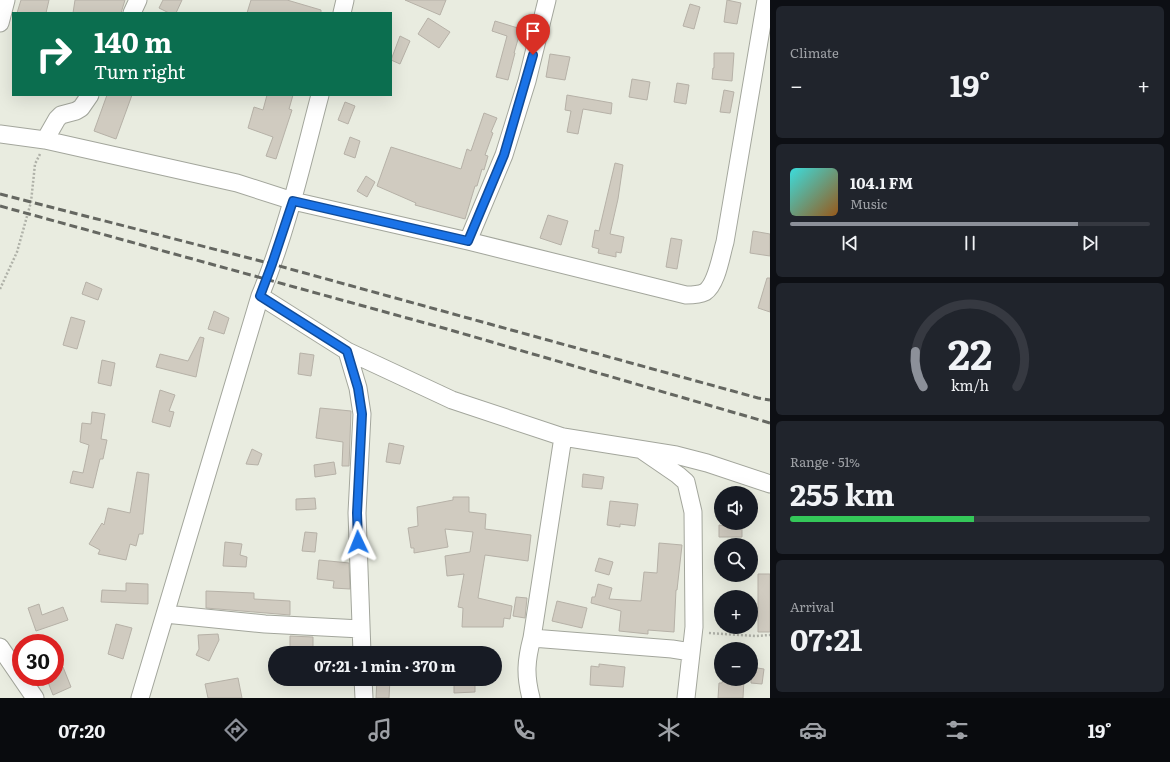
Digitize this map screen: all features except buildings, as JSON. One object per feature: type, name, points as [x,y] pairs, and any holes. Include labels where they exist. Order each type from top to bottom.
[{"type":"street","points":[[0,23],[6,0]]},
{"type":"street","points":[[132,12],[138,0]]},
{"type":"street","points":[[342,12],[345,0]]},
{"type":"street","points":[[468,241],[504,155],[527,81],[547,0]]},
{"type":"street","points":[[0,134],[47,140],[237,183],[293,201],[468,241],[686,295],[696,295],[708,289],[714,279],[725,242],[766,0]]},
{"type":"street","points":[[47,140],[57,119],[61,115],[81,108],[89,96]]},
{"type":"street","points":[[140,698],[260,296],[293,201],[320,96]]},
{"type":"street","points":[[260,296],[347,351],[452,400],[563,437],[662,452],[707,463],[770,484]]},
{"type":"street","points":[[347,351],[358,388],[362,414],[357,513],[362,646]]},
{"type":"street","points":[[531,698],[526,671],[527,656],[532,638],[563,437]]},
{"type":"street","points":[[642,450],[686,482],[693,512],[693,632],[686,698]]},
{"type":"street","points":[[166,614],[265,624],[361,629]]},
{"type":"street","points":[[532,638],[672,649],[691,652]]},
{"type":"street","points":[[0,647],[36,698]]},
{"type":"street","points":[[363,686],[364,698]]},
{"type":"path","points":[[0,289],[13,264],[21,240],[31,202],[35,164],[47,140]]},
{"type":"path","points":[[693,632],[728,636],[770,635]]},
{"type":"railway","points":[[0,194],[272,264],[758,398],[770,400]]},
{"type":"railway","points":[[0,206],[447,329],[770,423]]},
{"type":"route","points":[[358,542],[357,513],[362,414],[358,388],[347,351],[260,296],[293,201],[468,241],[504,155],[527,81],[533,55]]}]
